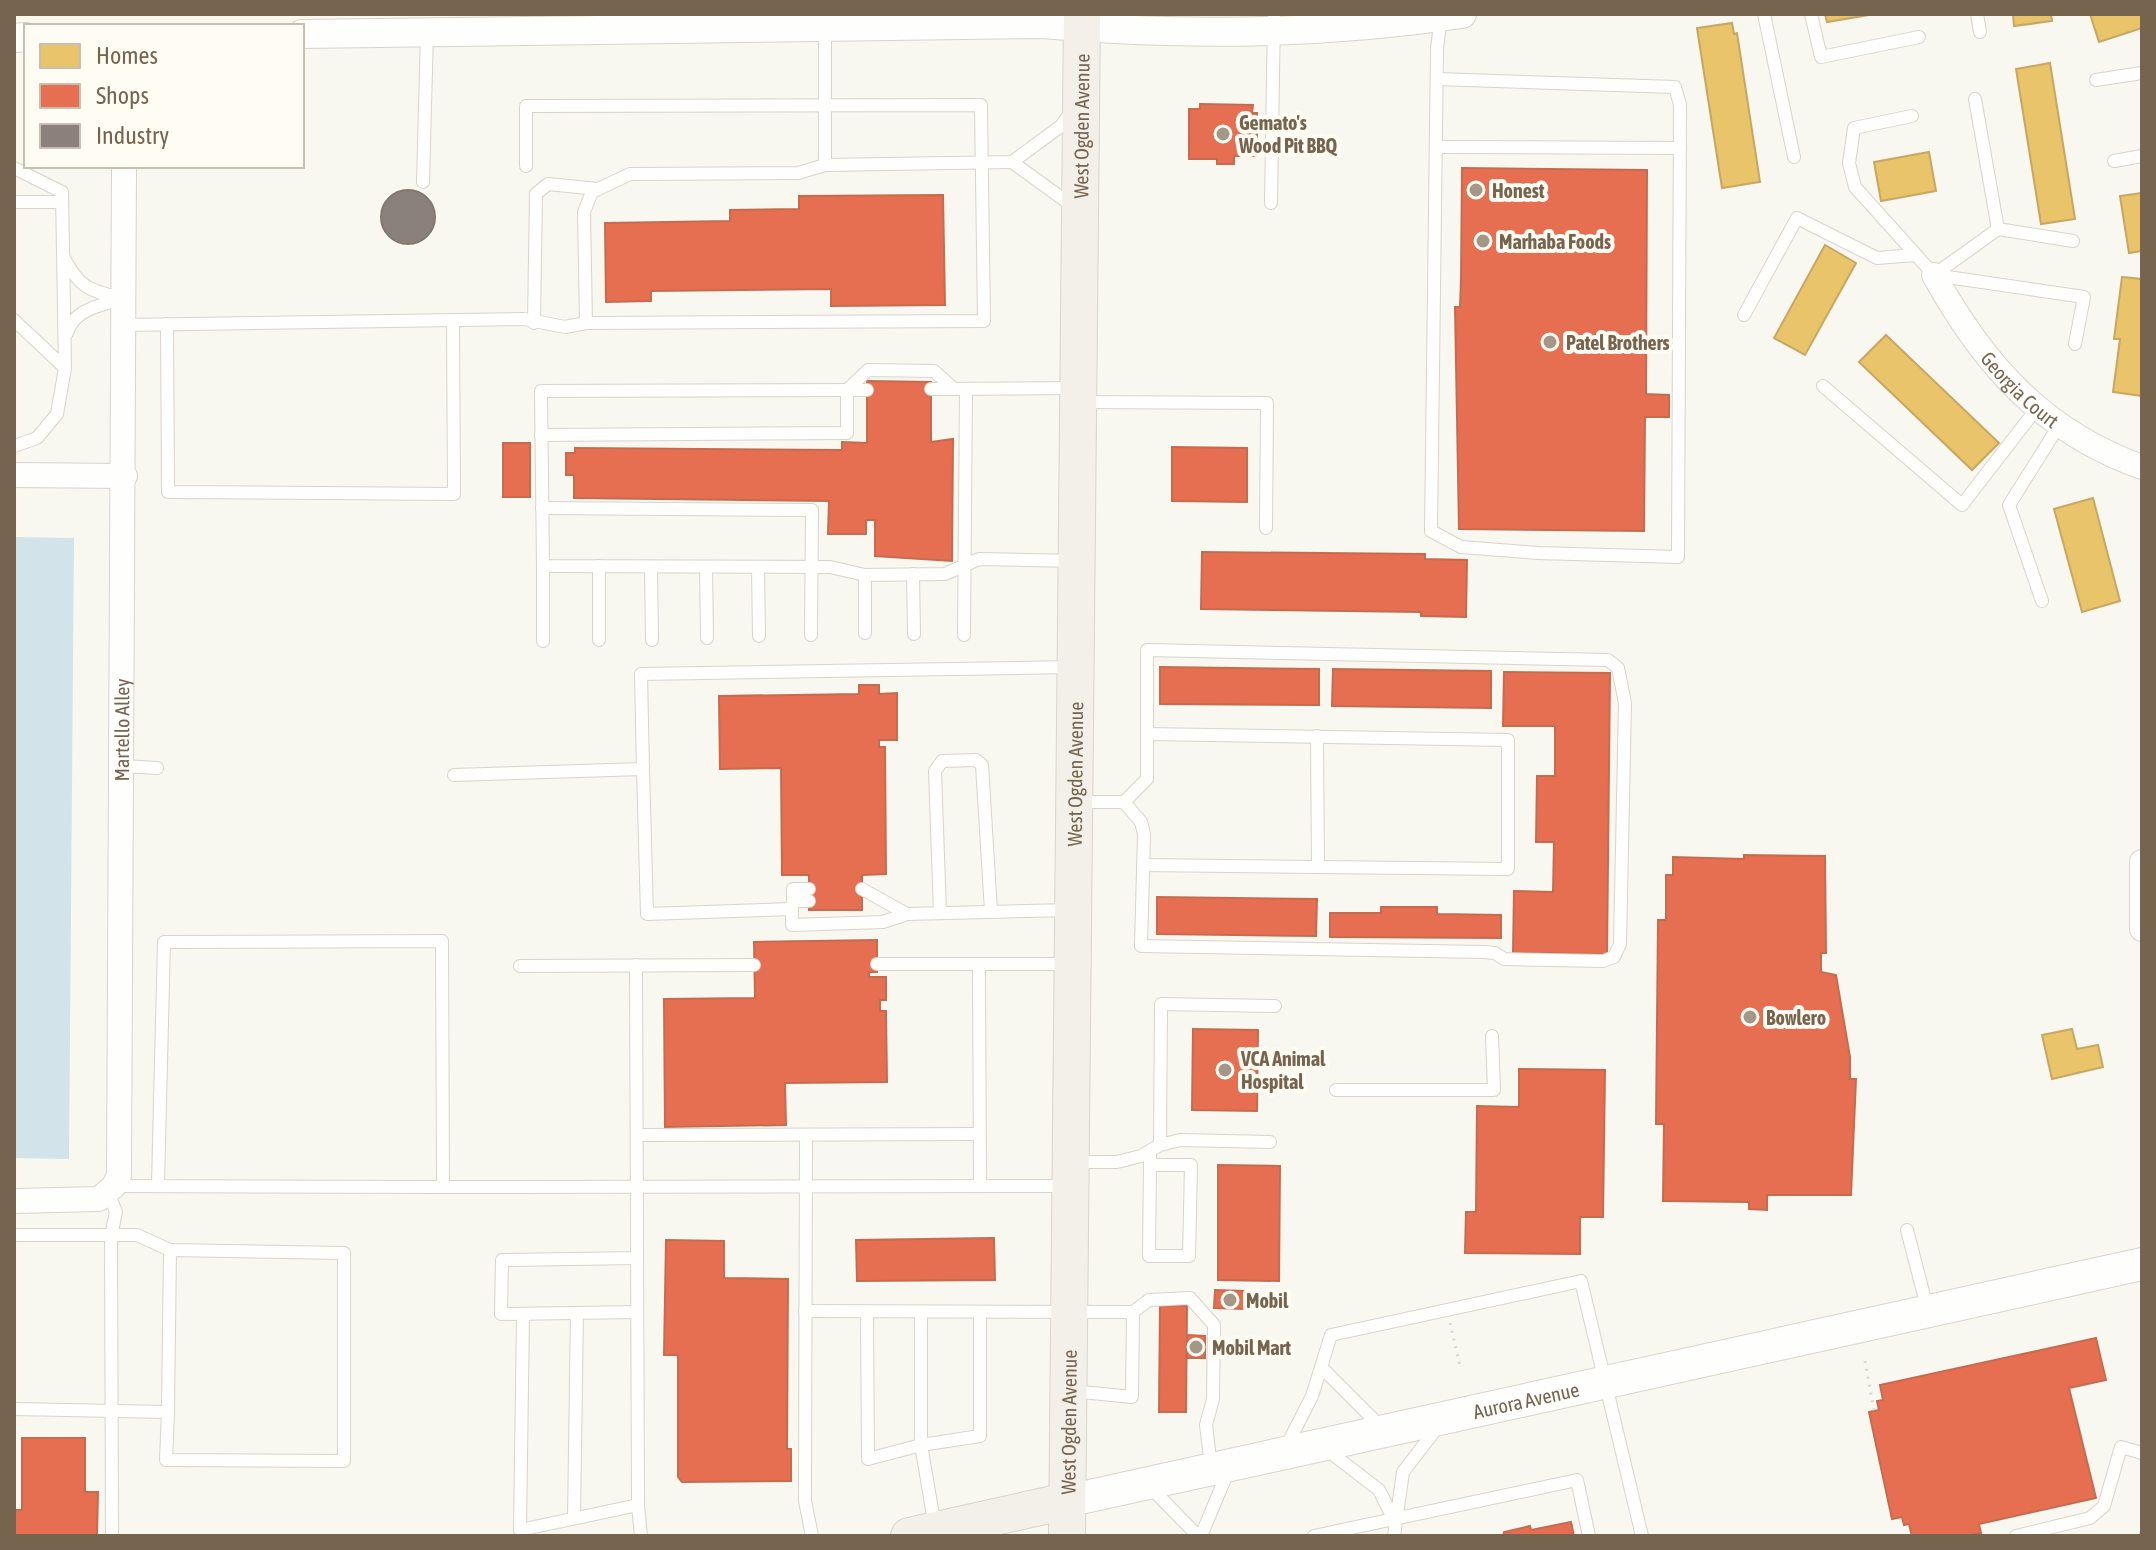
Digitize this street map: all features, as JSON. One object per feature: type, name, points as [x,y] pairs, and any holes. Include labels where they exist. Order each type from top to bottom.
[{"type":"main road","name":"West Ogden Avenue","points":[[1067,1518],[1082,20]]},
{"type":"main road","name":"Aurora Avenue","points":[[916,1535],[1067,1518],[1147,1484],[2142,1264]]},
{"type":"street","points":[[304,34],[384,20],[427,32],[1042,24],[1082,20],[1274,22],[1438,16]]},
{"type":"street","name":"Martello Alley","points":[[111,1189],[119,1175],[125,476],[124,168]]},
{"type":"street","name":"Georgia Court","points":[[1934,275],[1977,347],[2037,408],[2109,453],[2142,467]]},
{"type":"street","points":[[14,475],[125,476]]},
{"type":"street","points":[[2142,862],[2142,929]]},
{"type":"street","points":[[14,1201],[99,1199],[111,1189]]},
{"type":"lane","points":[[1764,14],[1794,157]]},
{"type":"lane","points":[[1811,14],[1821,57],[1919,37]]},
{"type":"lane","points":[[1977,14],[1980,32]]},
{"type":"lane","points":[[1437,79],[1675,87],[1680,105],[1678,557],[1461,547],[1431,531],[1436,147],[1437,79],[1438,16]]},
{"type":"lane","points":[[1271,203],[1274,22]]},
{"type":"lane","points":[[825,27],[825,165]]},
{"type":"lane","points":[[423,182],[427,32]]},
{"type":"lane","points":[[2096,80],[2142,73]]},
{"type":"lane","points":[[586,323],[586,201],[598,189],[630,174],[798,173],[825,165],[1012,162],[1061,126],[1081,97]]},
{"type":"lane","points":[[1975,99],[1998,229]]},
{"type":"lane","points":[[123,325],[524,319],[565,327],[586,323],[984,321],[981,105],[526,106],[526,166]]},
{"type":"lane","points":[[1912,116],[1854,128],[1849,163],[1855,187],[1934,275],[2084,297],[2075,344]]},
{"type":"lane","points":[[1436,147],[1680,148]]},
{"type":"lane","points":[[2114,161],[2142,156]]},
{"type":"lane","points":[[1012,162],[1079,211]]},
{"type":"lane","points":[[14,168],[62,192],[65,368],[57,414],[37,438],[14,446]]},
{"type":"lane","points":[[534,323],[536,194],[548,184],[598,189]]},
{"type":"lane","points":[[14,202],[62,202]]},
{"type":"lane","points":[[1744,315],[1797,218],[1877,258],[1915,255]]},
{"type":"lane","points":[[1934,275],[1998,229],[2073,241]]},
{"type":"lane","points":[[62,255],[75,280],[93,291],[123,299]]},
{"type":"lane","points":[[63,343],[71,321],[89,309],[123,299]]},
{"type":"lane","points":[[14,320],[65,368]]},
{"type":"lane","points":[[167,324],[168,492],[454,494],[453,320]]},
{"type":"lane","points":[[541,435],[847,433],[847,390],[868,370],[934,371],[960,389]]},
{"type":"lane","points":[[1823,386],[1962,505],[2037,408]]},
{"type":"lane","points":[[931,389],[1267,403],[1266,528]]},
{"type":"lane","points":[[960,389],[964,635]]},
{"type":"lane","points":[[543,641],[541,391],[867,390]]},
{"type":"lane","points":[[2042,601],[2009,505],[2060,424]]},
{"type":"lane","points":[[542,508],[812,510],[811,635]]},
{"type":"lane","points":[[543,566],[811,567],[865,575],[945,574],[979,559],[1076,561]]},
{"type":"lane","points":[[599,566],[599,640]]},
{"type":"lane","points":[[651,567],[652,640]]},
{"type":"lane","points":[[706,567],[707,638]]},
{"type":"lane","points":[[758,567],[759,636]]},
{"type":"lane","points":[[913,574],[914,634]]},
{"type":"lane","points":[[865,575],[865,633]]},
{"type":"lane","points":[[1074,802],[1124,802],[1147,779],[1147,650],[1608,660],[1618,668],[1625,703],[1620,944],[1614,957],[1603,961],[1504,959],[1484,952],[1141,946],[1141,822],[1124,802]]},
{"type":"lane","points":[[809,895],[792,905],[647,914],[641,674],[1075,667]]},
{"type":"lane","points":[[1143,865],[1508,869],[1508,740],[1147,734]]},
{"type":"lane","points":[[1317,736],[1318,867]]},
{"type":"lane","points":[[940,913],[935,771],[942,761],[976,760],[982,765],[991,911]]},
{"type":"lane","points":[[123,766],[157,768]]},
{"type":"lane","points":[[454,775],[643,769]]},
{"type":"lane","points":[[862,895],[883,901],[907,914]]},
{"type":"lane","points":[[792,905],[792,925],[883,922],[907,914],[1073,910]]},
{"type":"lane","points":[[158,1183],[164,942],[442,941],[443,1187]]},
{"type":"lane","points":[[877,964],[1072,964]]},
{"type":"lane","points":[[636,965],[638,1505],[641,1536]]},
{"type":"lane","points":[[520,966],[754,965]]},
{"type":"lane","points":[[979,965],[980,1186]]},
{"type":"lane","points":[[1150,1165],[1191,1165],[1189,1256],[1149,1256],[1150,1165],[1155,1148],[1161,1004],[1275,1006]]},
{"type":"lane","points":[[1336,1090],[1494,1090],[1492,1036]]},
{"type":"lane","points":[[637,1135],[979,1134]]},
{"type":"lane","points":[[806,1135],[805,1501],[812,1536]]},
{"type":"lane","points":[[112,1536],[111,1236],[116,1212],[111,1189],[158,1183],[637,1188],[980,1186],[1070,1174],[1117,1162],[1180,1140],[1270,1142]]},
{"type":"lane","points":[[1907,1230],[1928,1311]]},
{"type":"lane","points":[[14,1235],[137,1235],[170,1250],[344,1253],[344,1461],[166,1460],[170,1250]]},
{"type":"lane","points":[[637,1258],[502,1260],[501,1314],[637,1312]]},
{"type":"lane","points":[[1281,1456],[1322,1368],[1331,1335],[1581,1281],[1642,1536]]},
{"type":"lane","points":[[805,1311],[1133,1312],[1149,1300],[1190,1298],[1214,1325],[1213,1399],[1206,1425],[1221,1469],[1200,1536],[1147,1484]]},
{"type":"lane","points":[[867,1312],[868,1459],[921,1445],[980,1436],[980,1313]]},
{"type":"lane","points":[[916,1535],[921,1445],[921,1312]]},
{"type":"lane","points":[[1068,1391],[1132,1397],[1133,1312]]},
{"type":"lane","points":[[574,1518],[577,1313]]},
{"type":"lane","points":[[523,1314],[520,1530],[638,1505]]},
{"type":"lane","points":[[1322,1368],[1387,1433]]},
{"type":"lane","points":[[14,1409],[168,1412]]},
{"type":"lane","points":[[1394,1536],[1403,1472],[1443,1420]]},
{"type":"lane","points":[[1322,1447],[1379,1490],[1394,1520]]},
{"type":"lane","points":[[2016,1536],[2090,1518],[2104,1506],[2121,1447],[2142,1453]]},
{"type":"lane","points":[[1314,1536],[1577,1480],[1589,1536]]},
{"type":"path","points":[[1447,1310],[1460,1366]]},
{"type":"path","points":[[1865,1361],[1874,1411]]},
{"type":"shaded area","points":[[14,537],[74,538],[69,1159],[14,1158]]},
{"type":"building: Homes","points":[[1825,14],[1875,14],[1827,22]]},
{"type":"building: Homes","points":[[2013,14],[2051,14],[2052,21],[2014,26]]},
{"type":"building: Homes","points":[[2090,14],[2142,14],[2142,28],[2099,42]]},
{"type":"building: Homes","points":[[1732,23],[1734,34],[1737,33],[1760,182],[1722,188],[1697,28]]},
{"type":"building: Homes","points":[[2050,63],[2075,219],[2041,224],[2016,69]]},
{"type":"building: Homes","points":[[1929,152],[1936,191],[1881,201],[1874,162]]},
{"type":"building: Homes","points":[[2142,193],[2142,251],[2129,253],[2120,196]]},
{"type":"building: Homes","points":[[1825,245],[1856,263],[1805,355],[1774,338]]},
{"type":"building: Homes","points":[[2122,277],[2142,279],[2142,396],[2113,392],[2120,339],[2114,339]]},
{"type":"building: Homes","points":[[1886,335],[1999,443],[1972,470],[1859,362]]},
{"type":"building: Homes","points":[[2093,498],[2120,601],[2082,612],[2054,509]]},
{"type":"building: Homes","points":[[2072,1029],[2077,1049],[2098,1045],[2103,1067],[2052,1079],[2042,1035]]},
{"type":"building: Shops","name":"Gemato's Wood Pit BBQ","points":[[1200,104],[1253,105],[1252,113],[1257,113],[1257,156],[1234,156],[1234,164],[1217,164],[1217,159],[1189,159],[1189,109],[1200,109]]},
{"type":"building: Shops","points":[[1462,168],[1647,170],[1646,394],[1669,395],[1669,417],[1645,417],[1644,531],[1459,529],[1455,307],[1460,307]]},
{"type":"building: Shops","points":[[943,195],[945,305],[831,306],[831,289],[651,291],[651,301],[606,302],[605,223],[730,221],[730,210],[799,209],[799,196]]},
{"type":"building: Shops","points":[[867,381],[931,382],[931,442],[953,439],[952,561],[875,556],[875,520],[866,520],[866,534],[828,534],[829,501],[574,498],[574,475],[566,475],[566,453],[575,453],[575,448],[842,450],[842,442],[867,443]]},
{"type":"building: Shops","points":[[503,443],[530,443],[530,497],[503,497]]},
{"type":"building: Shops","points":[[1172,447],[1247,448],[1247,502],[1172,501]]},
{"type":"building: Shops","points":[[1202,552],[1425,554],[1425,559],[1467,560],[1466,617],[1421,616],[1421,612],[1201,609]]},
{"type":"building: Shops","points":[[1160,667],[1319,669],[1319,705],[1160,704]]},
{"type":"building: Shops","points":[[1333,669],[1491,671],[1491,708],[1332,706]]},
{"type":"building: Shops","points":[[1504,672],[1610,673],[1607,954],[1513,953],[1514,891],[1553,892],[1554,842],[1536,842],[1537,776],[1555,776],[1555,726],[1503,726]]},
{"type":"building: Shops","points":[[859,685],[879,685],[879,694],[897,693],[897,740],[879,740],[879,747],[885,747],[886,874],[862,875],[862,910],[809,910],[809,875],[782,875],[781,768],[720,769],[719,696],[859,694]]},
{"type":"building: Shops","name":"Bowlero","points":[[1744,855],[1825,856],[1826,953],[1821,953],[1821,972],[1836,975],[1850,1057],[1850,1079],[1856,1079],[1851,1195],[1767,1195],[1767,1210],[1749,1209],[1749,1202],[1663,1201],[1664,1124],[1656,1124],[1658,920],[1666,920],[1666,875],[1673,875],[1673,857],[1744,859]]},
{"type":"building: Shops","points":[[1157,897],[1317,899],[1316,936],[1157,934]]},
{"type":"building: Shops","points":[[1381,907],[1437,907],[1437,914],[1501,915],[1501,938],[1330,937],[1330,913],[1381,913]]},
{"type":"building: Shops","points":[[877,940],[877,972],[869,972],[869,977],[886,977],[886,1000],[880,1000],[880,1011],[886,1011],[887,1082],[785,1083],[786,1125],[665,1127],[664,999],[755,998],[754,942]]},
{"type":"building: Shops","name":"VCA Animal Hospital","points":[[1193,1029],[1258,1030],[1257,1111],[1192,1110]]},
{"type":"building: Shops","points":[[1519,1069],[1605,1070],[1603,1217],[1580,1217],[1580,1254],[1465,1253],[1466,1212],[1476,1212],[1477,1106],[1519,1107]]},
{"type":"building: Shops","points":[[1218,1165],[1280,1166],[1279,1281],[1218,1280]]},
{"type":"building: Shops","points":[[994,1238],[995,1280],[857,1281],[856,1240]]},
{"type":"building: Shops","points":[[666,1240],[724,1241],[724,1278],[788,1279],[787,1449],[791,1449],[791,1481],[682,1482],[678,1477],[678,1355],[664,1355]]},
{"type":"building: Shops","name":"Mobil","points":[[1215,1290],[1245,1291],[1245,1309],[1214,1308]]},
{"type":"building: Shops","name":"Mobil","points":[[1160,1305],[1187,1306],[1186,1412],[1159,1412]]},
{"type":"building: Shops","name":"Mobil Mart","points":[[1187,1335],[1205,1336],[1205,1358],[1187,1358]]},
{"type":"building: Shops","points":[[2096,1338],[2106,1380],[2069,1388],[2096,1498],[1979,1524],[1981,1533],[1967,1536],[1912,1536],[1909,1524],[1904,1525],[1902,1517],[1892,1519],[1869,1412],[1879,1410],[1877,1401],[1883,1400],[1880,1385]]},
{"type":"building: Shops","points":[[22,1438],[85,1438],[85,1492],[98,1492],[97,1536],[14,1536],[14,1510],[22,1510]]},
{"type":"building: Shops","points":[[1571,1522],[1574,1536],[1503,1536],[1504,1532],[1530,1526],[1531,1530]]},
{"type":"building: Industry","points":[[408,190],[427,198],[435,217],[427,236],[408,244],[389,236],[381,217],[389,198]]},
{"type":"place","name":"Gemato's Wood Pit BBQ","points":[[1223,134]]},
{"type":"place","name":"Honest","points":[[1476,190]]},
{"type":"place","name":"Marhaba Foods","points":[[1483,241]]},
{"type":"place","name":"Patel Brothers","points":[[1550,342]]},
{"type":"place","name":"Bowlero","points":[[1750,1017]]},
{"type":"place","name":"VCA Animal Hospital","points":[[1225,1070]]},
{"type":"place","name":"Mobil","points":[[1230,1300]]},
{"type":"place","name":"Mobil Mart","points":[[1196,1347]]}]
